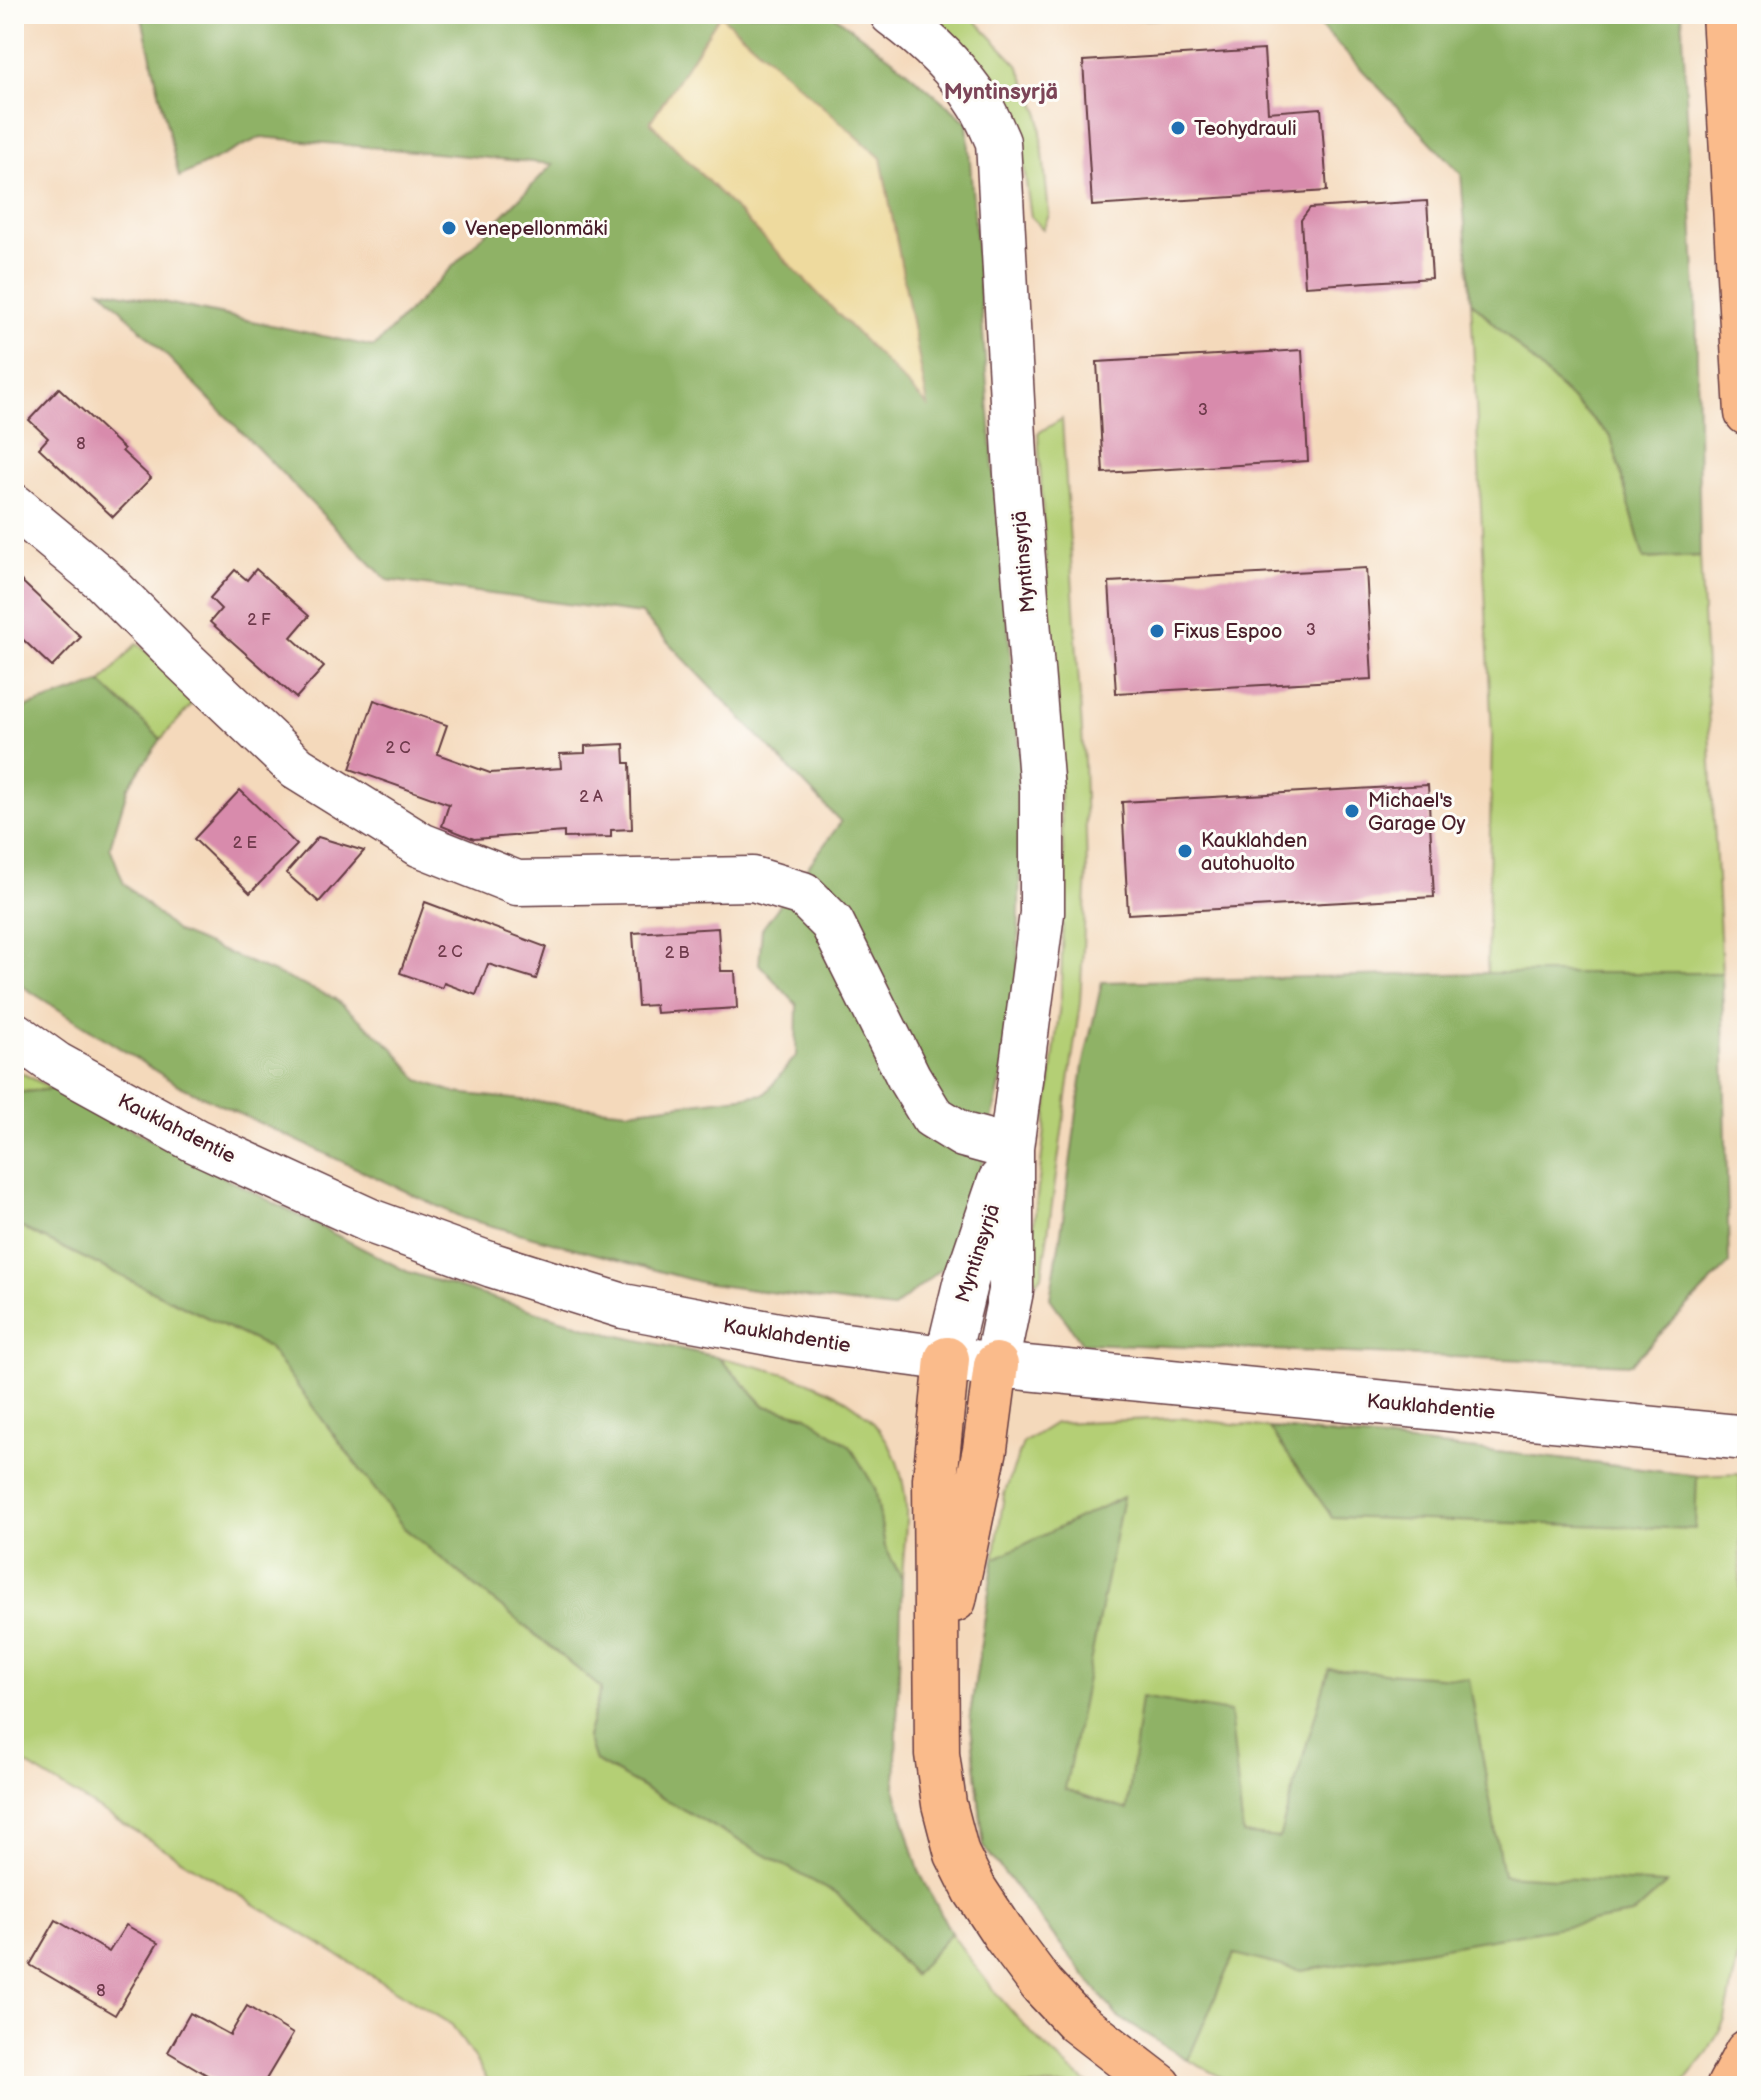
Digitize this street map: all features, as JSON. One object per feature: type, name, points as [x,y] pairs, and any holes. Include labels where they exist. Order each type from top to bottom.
[{"type":"highway","points":[[1724,14],[1747,413]]},
{"type":"highway","points":[[947,1359],[935,1479],[937,1754],[944,1804],[957,1854],[975,1890],[1042,1985],[1077,2022],[1160,2086]]},
{"type":"highway","points":[[937,1693],[985,1449],[996,1365]]},
{"type":"highway","points":[[1729,2086],[1747,2052]]},
{"type":"street","name":"Myntinsyrjä","points":[[892,14],[919,34],[954,70],[980,103],[998,142],[1016,474],[1042,791],[1042,913],[1011,1148],[1011,1291],[996,1365]]},
{"type":"street","points":[[14,506],[102,579],[297,768],[421,845],[517,883],[753,879],[803,894],[832,923],[909,1078],[932,1116],[963,1135],[1011,1148]]},
{"type":"street","name":"Kauklahdentie","points":[[14,1034],[56,1064],[196,1141],[373,1222],[492,1265],[623,1306],[800,1339],[996,1365],[1747,1438]]},
{"type":"street","name":"Myntinsyrjä","points":[[947,1359],[965,1284],[1011,1148]]},
{"type":"green space","points":[[141,14],[832,14],[895,61],[967,122],[993,465],[1022,775],[1017,1006],[977,1190],[945,1266],[892,1309],[703,1283],[463,1218],[178,1085],[14,981],[14,715],[27,707],[101,683],[161,739],[128,787],[110,847],[124,884],[177,932],[334,998],[393,1048],[419,1080],[456,1093],[628,1111],[765,1094],[796,1056],[797,1005],[759,964],[762,929],[841,822],[641,614],[387,580],[101,289],[374,347],[553,164],[261,137],[179,177]]},
{"type":"green space","points":[[930,14],[969,14],[1018,65],[1039,112],[1049,215],[1043,229],[1031,217],[1017,119],[1001,87],[963,44]]},
{"type":"green space","points":[[998,14],[1140,14],[1140,19],[1003,18]]},
{"type":"green space","points":[[1140,14],[1288,14],[1140,19]]},
{"type":"green space","points":[[1309,14],[1682,14],[1696,294],[1700,556],[1644,559],[1611,437],[1471,301],[1461,174]]},
{"type":"green space","points":[[1471,301],[1611,437],[1644,559],[1700,556],[1722,973],[1487,973],[1492,735]]},
{"type":"green space","points":[[1062,419],[1084,762],[1087,872],[1080,1003],[1042,1276],[1037,1282],[1028,1273],[1061,995],[1064,866],[1038,433]]},
{"type":"green space","points":[[137,643],[198,698],[161,739],[101,683]]},
{"type":"green space","points":[[1487,973],[1722,973],[1729,1264],[1631,1364],[1082,1343],[1050,1298],[1083,1066],[1102,982]]},
{"type":"green space","points":[[14,1069],[53,1089],[14,1093]]},
{"type":"green space","points":[[53,1089],[408,1272],[610,1334],[718,1357],[765,1406],[807,1416],[850,1446],[875,1488],[885,1547],[902,1579],[895,1789],[919,1871],[951,1933],[914,1975],[838,1895],[595,1761],[587,1737],[601,1688],[404,1528],[268,1347],[14,1224],[14,1093]]},
{"type":"green space","points":[[14,1224],[268,1347],[404,1528],[601,1688],[587,1737],[596,1761],[839,1895],[913,1975],[951,1933],[1015,2015],[1051,2052],[1091,2086],[492,2086],[452,2025],[14,1757]]},
{"type":"green space","points":[[718,1357],[814,1384],[842,1398],[866,1416],[886,1439],[899,1469],[906,1506],[902,1579],[885,1547],[875,1488],[807,1416],[765,1406]]},
{"type":"green space","points":[[1178,1418],[1697,1476],[1740,1474],[1742,1938],[1725,2020],[1707,2054],[1684,2082],[1677,2086],[1238,2086],[1188,2060],[1117,2016],[984,1847],[970,1715],[1004,1495],[1023,1443],[1055,1423]]},
{"type":"green space","points":[[1269,1428],[1697,1476],[1695,1529],[1332,1517]]},
{"type":"green space","points":[[1123,1497],[1065,1789],[1127,1810],[1141,1697],[1230,1712],[1243,1834],[1279,1838],[1329,1669],[1469,1679],[1503,1875],[1666,1884],[1632,1915],[1302,1971],[1234,1954],[1188,2060],[1117,2016],[984,1847],[970,1715],[994,1559]]},
{"type":"sand","points":[[720,15],[881,158],[928,406],[650,122]]},
{"type":"building","name":"Teohydrauli","points":[[1264,50],[1268,112],[1321,108],[1327,191],[1092,206],[1083,61]]},
{"type":"building","points":[[1427,201],[1432,278],[1305,286],[1301,220],[1310,208]]},
{"type":"building","points":[[1302,350],[1308,461],[1103,473],[1097,362]]},
{"type":"building","points":[[59,388],[151,478],[113,517],[39,448],[48,438],[29,420]]},
{"type":"building","points":[[1366,568],[1372,679],[1116,693],[1109,582]]},
{"type":"building","points":[[256,569],[309,616],[291,637],[324,667],[296,698],[210,622],[221,609],[210,598],[235,570],[247,580]]},
{"type":"building","points":[[14,574],[81,637],[52,667],[14,631]]},
{"type":"building","points":[[374,700],[447,725],[437,754],[490,773],[561,768],[560,754],[585,753],[585,746],[624,744],[625,763],[630,763],[632,829],[611,830],[611,837],[564,838],[564,832],[474,839],[442,826],[449,804],[350,769]]},
{"type":"building","points":[[1428,785],[1434,897],[1128,914],[1122,802]]},
{"type":"building","points":[[240,790],[297,845],[250,893],[194,839]]},
{"type":"building","points":[[318,837],[364,851],[319,902],[286,873]]},
{"type":"building","points":[[425,902],[546,947],[536,979],[488,964],[476,995],[444,983],[442,988],[400,973]]},
{"type":"building","points":[[718,928],[721,971],[735,971],[737,1008],[656,1013],[655,1005],[638,1006],[633,933]]},
{"type":"building","points":[[56,1920],[109,1952],[126,1925],[158,1943],[115,2015],[30,1965]]},
{"type":"building","points":[[247,2006],[293,2034],[262,2086],[226,2086],[168,2052],[190,2013],[230,2035]]},
{"type":"place","name":"Teohydrauli","points":[[1178,128]]},
{"type":"place","name":"Venepellonmäki","points":[[449,228]]},
{"type":"place","name":"Fixus Espoo","points":[[1157,631]]},
{"type":"place","name":"Michael's Garage Oy","points":[[1352,811]]},
{"type":"place","name":"Kauklahden autohuolto","points":[[1185,851]]},
{"type":"district","name":"Myntinsyrjä","points":[[1001,91]]}]
